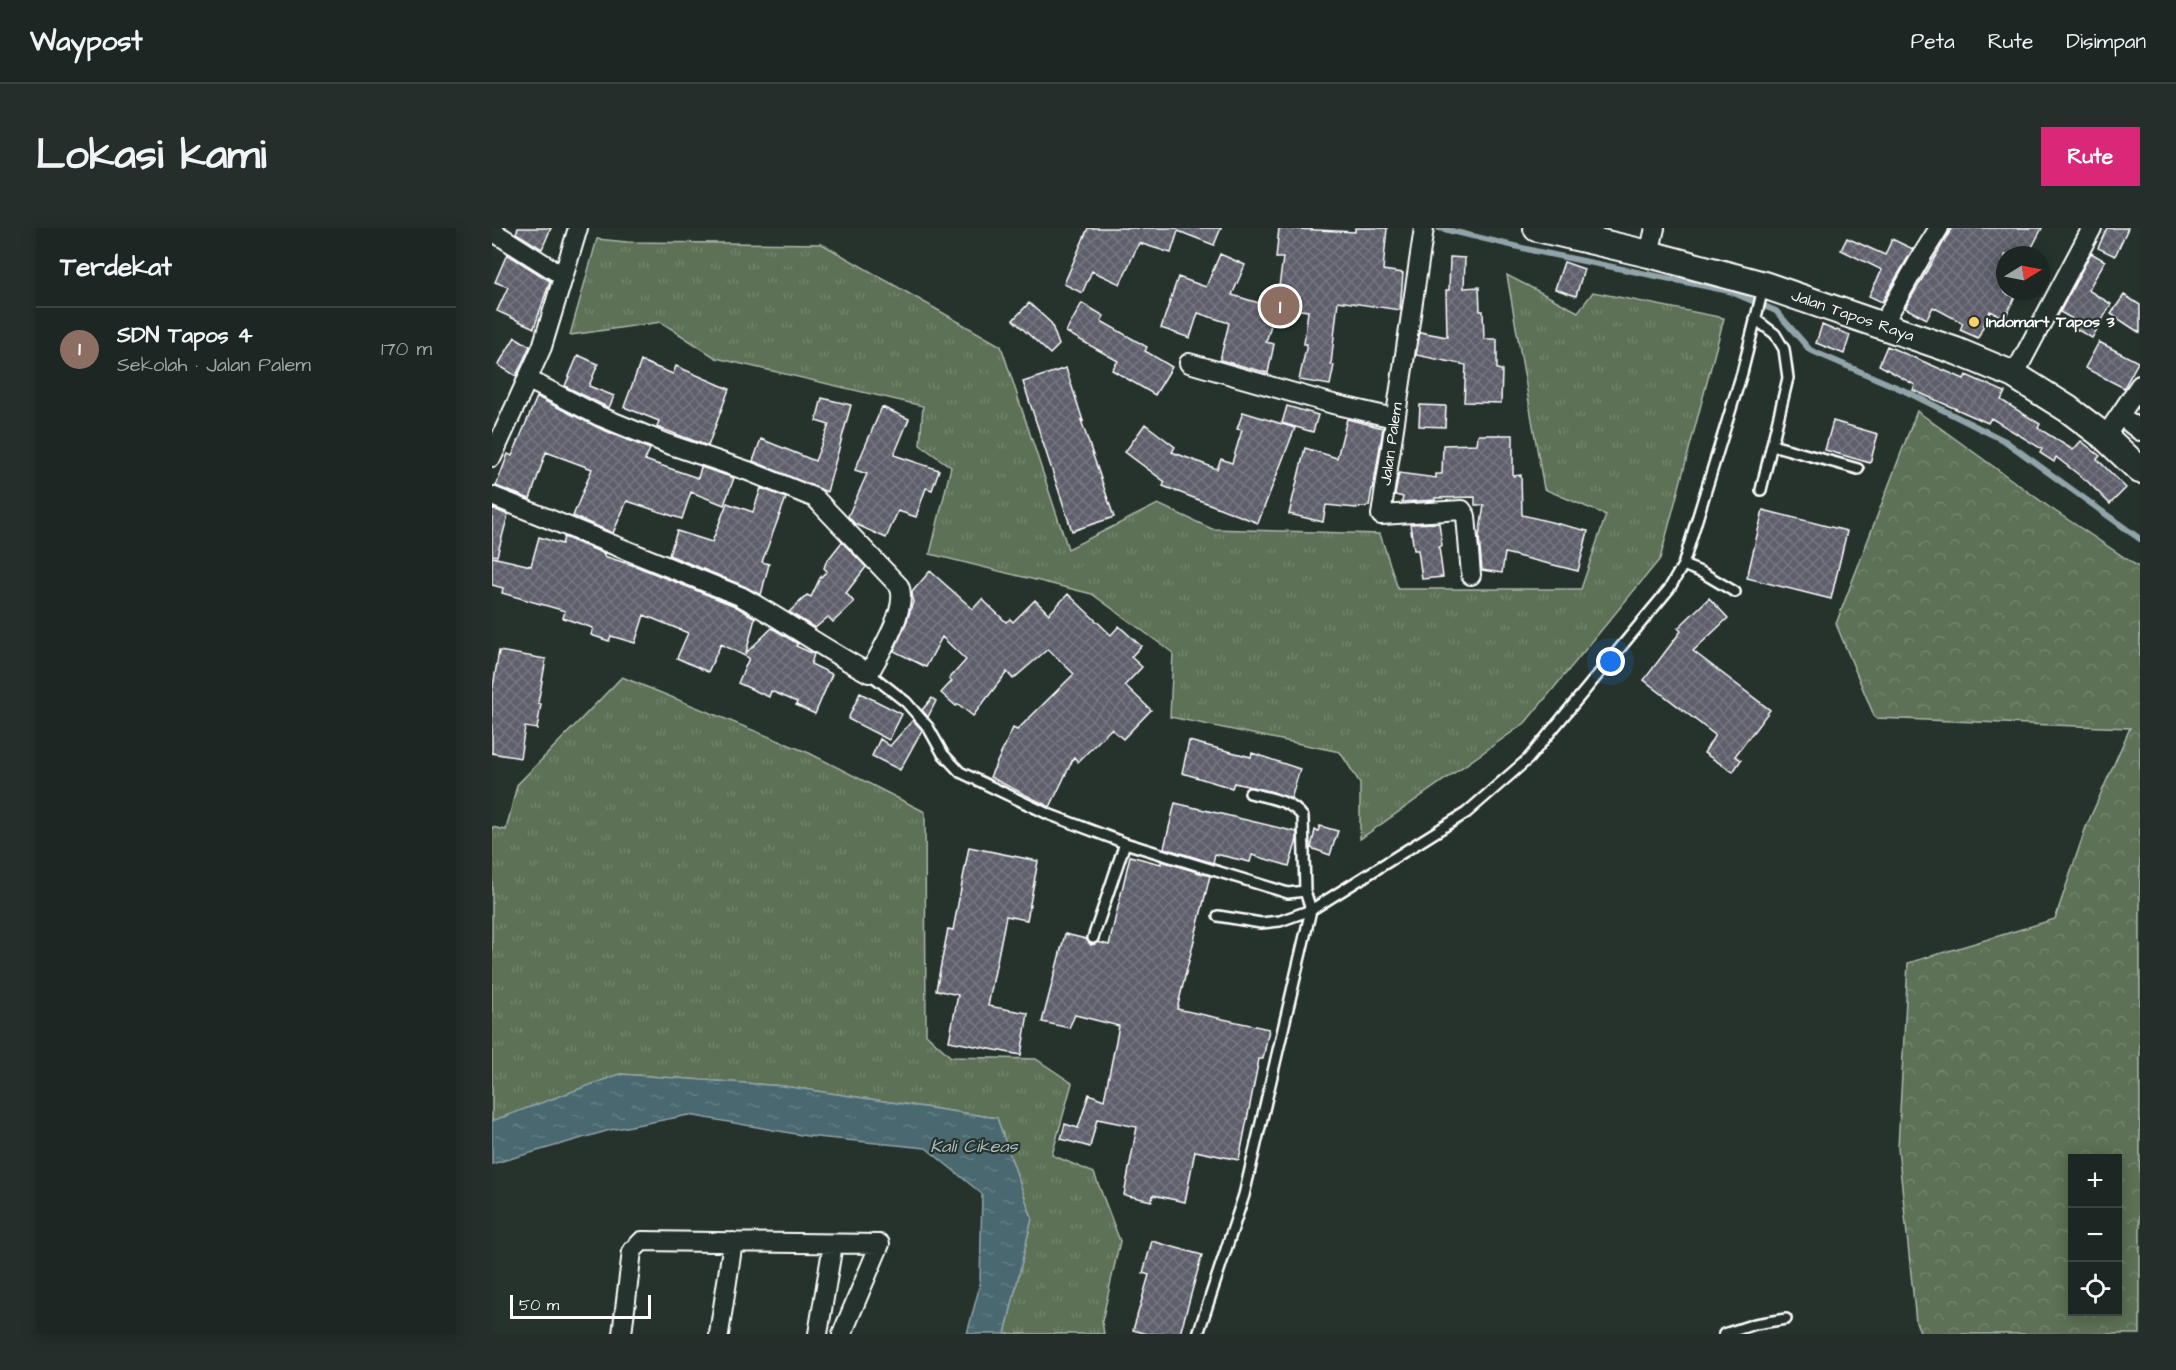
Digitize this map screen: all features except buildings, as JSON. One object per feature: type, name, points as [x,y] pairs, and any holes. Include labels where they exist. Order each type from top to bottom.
[{"type":"main road","name":"Jalan Tapos Raya","points":[[1537,228],[1648,254],[1883,324],[1956,351],[2014,375],[2068,409],[2105,437],[2140,470]]},
{"type":"street","points":[[492,457],[542,347],[578,228]]},
{"type":"street","points":[[1648,254],[1655,228]]},
{"type":"street","points":[[1883,324],[1939,228]]},
{"type":"street","points":[[2014,375],[2092,228]]},
{"type":"street","name":"Jalan Palem","points":[[1424,229],[1381,515],[1462,510],[1466,516],[1471,575]]},
{"type":"street","points":[[492,231],[563,276]]},
{"type":"street","points":[[1188,363],[1333,405],[1394,418]]},
{"type":"street","points":[[492,496],[740,596],[839,657],[870,673],[892,631],[901,591],[895,581],[815,498],[748,471],[665,443],[599,416],[527,379]]},
{"type":"street","points":[[2105,437],[2140,385]]},
{"type":"street","points":[[2121,416],[2140,431]]},
{"type":"street","points":[[622,1334],[632,1251],[642,1241],[880,1244],[842,1334]]},
{"type":"street","points":[[719,1334],[733,1242]]},
{"type":"street","points":[[818,1334],[833,1244]]},
{"type":"lane","points":[[1218,916],[1261,923],[1280,921],[1311,910],[1466,813],[1528,759],[1669,589],[1683,565],[1742,373],[1763,288]]},
{"type":"lane","points":[[1756,316],[1775,334],[1784,349],[1788,378],[1761,490]]},
{"type":"lane","points":[[1772,446],[1858,469]]},
{"type":"lane","points":[[1683,565],[1703,573],[1735,592]]},
{"type":"lane","points":[[870,673],[906,702],[928,727],[943,754],[960,772],[1048,814],[1125,843],[1288,893],[1305,891]]},
{"type":"lane","points":[[1198,1334],[1244,1195],[1311,910],[1305,891],[1303,817],[1299,810],[1290,804],[1250,793]]},
{"type":"lane","points":[[1093,938],[1125,843]]},
{"type":"lane","points":[[1724,1334],[1755,1324],[1786,1319]]},
{"type":"green space","points":[[597,239],[627,242],[822,244],[1001,346],[1068,549],[1158,504],[1212,529],[1380,534],[1398,589],[1581,589],[1606,515],[1544,489],[1507,275],[1578,312],[1593,292],[1724,318],[1660,559],[1525,723],[1360,839],[1360,783],[1340,752],[1170,717],[1173,653],[1092,594],[930,554],[951,467],[920,445],[923,406],[716,358],[661,322],[570,335]]},
{"type":"green space","points":[[1917,411],[2049,507],[2140,568],[2140,1334],[1921,1334],[1916,1322],[1898,1148],[1908,963],[2055,919],[2086,827],[2130,728],[1875,718],[1836,624]]},
{"type":"green space","points":[[622,677],[809,753],[925,812],[926,1034],[951,1057],[1036,1059],[1072,1083],[1052,1155],[1094,1173],[1120,1241],[1102,1321],[1104,1334],[1005,1334],[1032,1218],[997,1118],[783,1086],[620,1074],[492,1121],[492,827],[506,830],[517,785]]},
{"type":"water","name":"Kali Cikeas","points":[[620,1074],[783,1086],[997,1118],[1032,1218],[1005,1334],[967,1334],[980,1285],[982,1194],[926,1148],[807,1136],[689,1115],[610,1130],[492,1164],[492,1121]]},
{"type":"waterway","points":[[1439,228],[1535,251],[1729,291],[1776,311],[1810,350],[1903,390],[2005,441],[2140,539]]},
{"type":"place","name":"SDN Tapos 4","points":[[1280,306]]},
{"type":"place","name":"Indomart Tapos 3","points":[[1974,322]]}]
